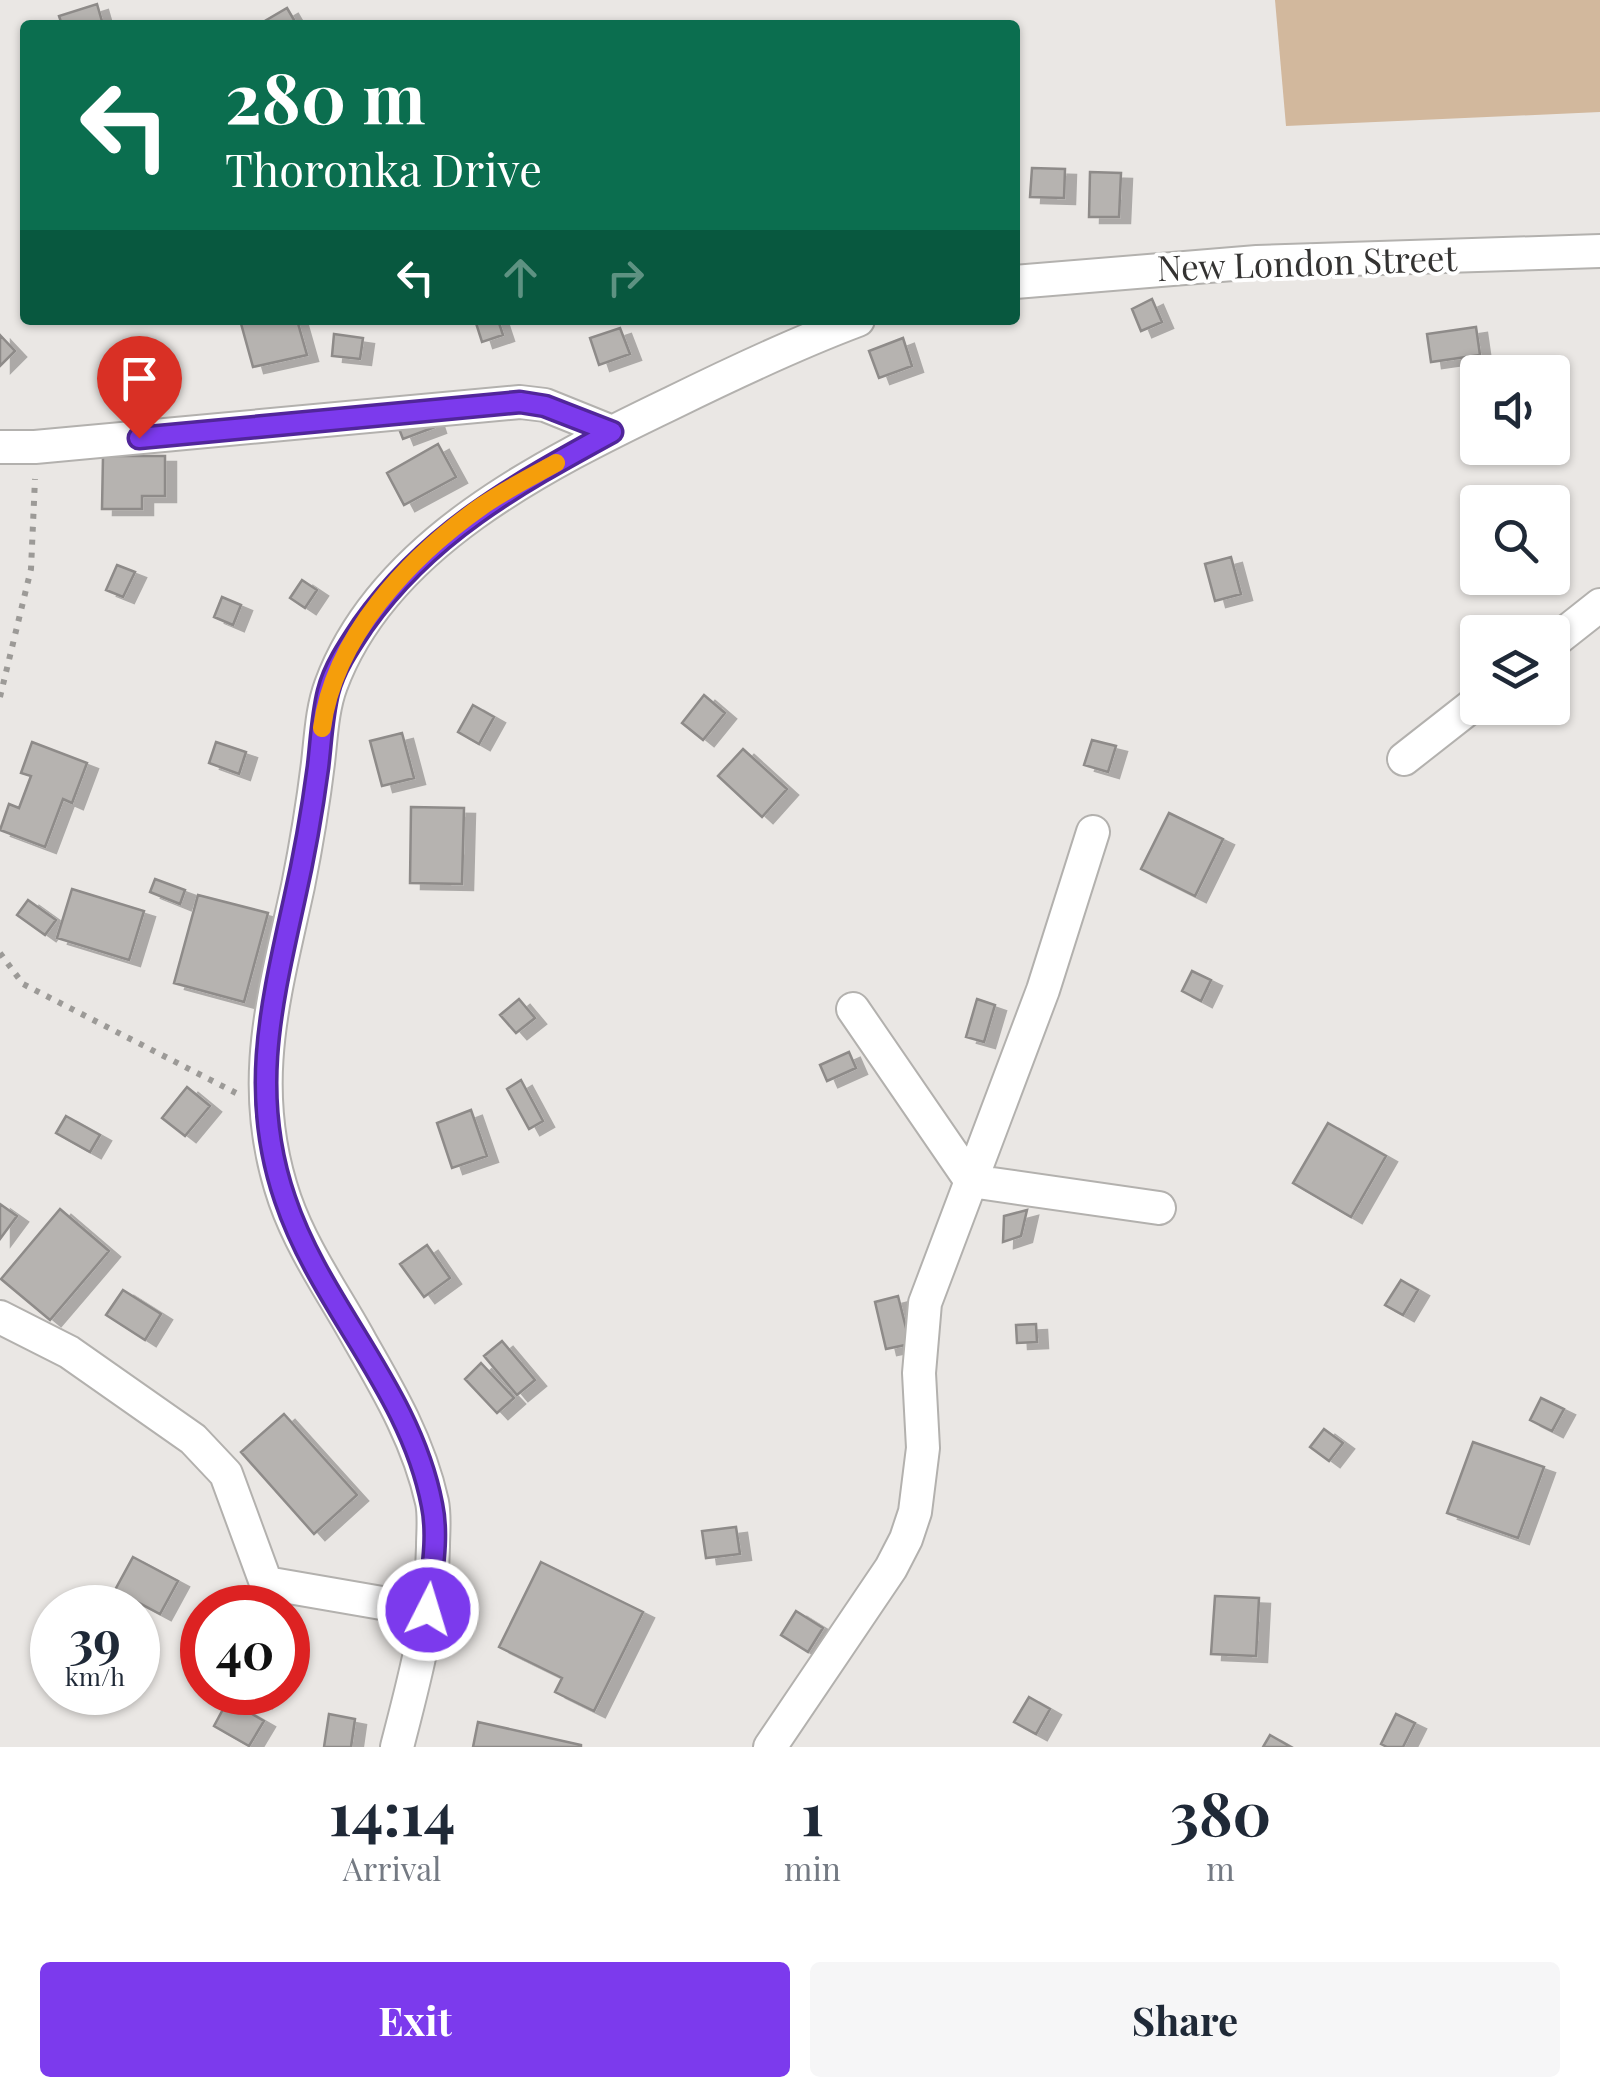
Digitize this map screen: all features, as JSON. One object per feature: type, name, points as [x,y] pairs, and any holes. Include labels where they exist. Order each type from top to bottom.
[{"type":"street","name":"New London Street","points":[[1020,282],[1257,262],[1600,251]]},
{"type":"street","points":[[397,1747],[423,1647],[433,1508],[418,1453],[390,1393],[304,1248],[284,1197],[271,1142],[264,1071],[268,1030],[305,850],[328,690],[342,658],[374,610],[424,554],[482,506],[612,432],[845,325]]},
{"type":"street","points":[[0,447],[35,448],[508,402],[545,406],[612,432]]},
{"type":"street","points":[[1570,628],[1600,605]]},
{"type":"street","points":[[1404,759],[1460,715]]},
{"type":"street","points":[[770,1747],[891,1568],[906,1539],[914,1512],[922,1448],[919,1373],[926,1304],[1044,990],[1093,832]]},
{"type":"street","points":[[853,1009],[971,1182],[1159,1208]]},
{"type":"street","points":[[0,1317],[68,1352],[193,1440],[217,1462],[226,1474],[266,1583],[428,1610]]},
{"type":"path","points":[[0,696],[31,569],[35,448]]},
{"type":"path","points":[[0,952],[22,984],[268,1109]]},
{"type":"shaded area","points":[[1275,0],[1600,0],[1600,112],[1286,126]]},
{"type":"building","points":[[97,4],[102,20],[60,20],[59,16]]},
{"type":"building","points":[[287,8],[294,20],[267,20]]},
{"type":"building","points":[[1032,168],[1065,169],[1064,198],[1030,197]]},
{"type":"building","points":[[1090,172],[1121,173],[1119,217],[1089,217]]},
{"type":"building","points":[[1152,299],[1162,322],[1141,331],[1132,309]]},
{"type":"building","points":[[241,325],[298,325],[307,355],[253,367]]},
{"type":"building","points":[[477,325],[500,325],[503,335],[482,342]]},
{"type":"building","points":[[1476,327],[1480,355],[1431,362],[1427,334]]},
{"type":"building","points":[[620,328],[630,354],[599,365],[590,338]]},
{"type":"building","points":[[334,334],[363,338],[360,359],[332,356]]},
{"type":"building","points":[[0,335],[15,351],[0,366]]},
{"type":"building","points":[[903,338],[912,366],[879,378],[869,351]]},
{"type":"building","points":[[429,409],[435,427],[403,439],[396,421]]},
{"type":"building","points":[[438,444],[456,477],[404,505],[387,473]]},
{"type":"building","points":[[103,456],[165,456],[165,496],[142,496],[142,509],[102,509]]},
{"type":"building","points":[[1231,557],[1241,594],[1215,601],[1205,564]]},
{"type":"building","points":[[117,565],[135,572],[123,597],[106,590]]},
{"type":"building","points":[[302,580],[317,590],[305,608],[290,598]]},
{"type":"building","points":[[222,597],[241,605],[233,625],[214,617]]},
{"type":"building","points":[[704,695],[725,713],[703,740],[682,723]]},
{"type":"building","points":[[473,705],[494,717],[479,744],[458,732]]},
{"type":"building","points":[[402,733],[414,778],[382,786],[370,741]]},
{"type":"building","points":[[1092,740],[1116,746],[1108,772],[1084,765]]},
{"type":"building","points":[[32,742],[87,763],[72,803],[63,799],[45,847],[0,830],[9,804],[19,808],[31,776],[21,773]]},
{"type":"building","points":[[216,742],[246,752],[239,774],[209,763]]},
{"type":"building","points":[[743,749],[787,789],[762,817],[718,776]]},
{"type":"building","points":[[411,807],[464,808],[462,884],[410,883]]},
{"type":"building","points":[[1169,813],[1223,839],[1195,896],[1141,869]]},
{"type":"building","points":[[155,879],[185,890],[180,904],[150,892]]},
{"type":"building","points":[[72,889],[144,911],[129,960],[57,938]]},
{"type":"building","points":[[198,895],[268,913],[244,1002],[174,983]]},
{"type":"building","points":[[28,900],[56,920],[45,935],[17,915]]},
{"type":"building","points":[[1192,971],[1211,980],[1201,1001],[1182,991]]},
{"type":"building","points":[[519,999],[535,1018],[516,1033],[500,1015]]},
{"type":"building","points":[[977,999],[995,1005],[984,1042],[966,1037]]},
{"type":"building","points":[[849,1052],[856,1068],[827,1081],[820,1065]]},
{"type":"building","points":[[521,1080],[543,1121],[529,1129],[507,1089]]},
{"type":"building","points":[[187,1087],[210,1106],[185,1136],[162,1118]]},
{"type":"building","points":[[471,1110],[487,1156],[452,1168],[437,1123]]},
{"type":"building","points":[[66,1116],[100,1135],[90,1152],[56,1133]]},
{"type":"building","points":[[1328,1123],[1386,1156],[1351,1217],[1293,1183]]},
{"type":"building","points":[[0,1204],[17,1216],[0,1239]]},
{"type":"building","points":[[60,1209],[109,1251],[50,1320],[1,1279]]},
{"type":"building","points":[[1027,1210],[1021,1236],[1003,1242],[1004,1216]]},
{"type":"building","points":[[427,1245],[450,1278],[424,1297],[400,1264]]},
{"type":"building","points":[[1401,1280],[1418,1290],[1403,1315],[1385,1305]]},
{"type":"building","points":[[123,1290],[161,1314],[145,1340],[106,1315]]},
{"type":"building","points":[[898,1296],[910,1344],[886,1349],[875,1302]]},
{"type":"building","points":[[1036,1324],[1037,1342],[1017,1343],[1016,1325]]},
{"type":"building","points":[[502,1341],[535,1380],[517,1395],[484,1356]]},
{"type":"building","points":[[481,1363],[514,1398],[497,1413],[465,1379]]},
{"type":"building","points":[[1541,1398],[1564,1409],[1552,1431],[1530,1420]]},
{"type":"building","points":[[284,1414],[357,1495],[314,1534],[241,1452]]},
{"type":"building","points":[[1324,1429],[1343,1443],[1329,1461],[1310,1447]]},
{"type":"building","points":[[1473,1442],[1544,1467],[1518,1538],[1447,1513]]},
{"type":"building","points":[[736,1527],[740,1554],[706,1558],[702,1531]]},
{"type":"building","points":[[133,1557],[178,1581],[160,1614],[160,1585],[118,1585]]},
{"type":"building","points":[[541,1562],[643,1612],[594,1711],[555,1692],[562,1678],[499,1647]]},
{"type":"building","points":[[1215,1596],[1259,1598],[1256,1656],[1211,1654]]},
{"type":"building","points":[[796,1611],[823,1628],[808,1652],[781,1635]]},
{"type":"building","points":[[1029,1697],[1050,1709],[1036,1734],[1014,1722]]},
{"type":"building","points":[[329,1714],[355,1719],[351,1747],[324,1747]]},
{"type":"building","points":[[1396,1714],[1415,1723],[1403,1747],[1387,1747],[1381,1744]]},
{"type":"building","points":[[220,1715],[254,1715],[264,1721],[249,1746],[214,1726]]},
{"type":"building","points":[[478,1722],[581,1745],[581,1747],[473,1747]]},
{"type":"building","points":[[1270,1735],[1291,1747],[1263,1747]]},
{"type":"slow traffic","points":[[322,728],[328,690],[342,658],[374,610],[424,554],[482,506],[556,463]]},
{"type":"route","points":[[139,438],[495,402],[545,406],[612,432],[482,506],[456,527],[424,554],[374,610],[342,658],[328,690],[305,850],[268,1030],[264,1071],[271,1142],[284,1197],[304,1248],[382,1378],[418,1453],[433,1508],[428,1610]]}]
